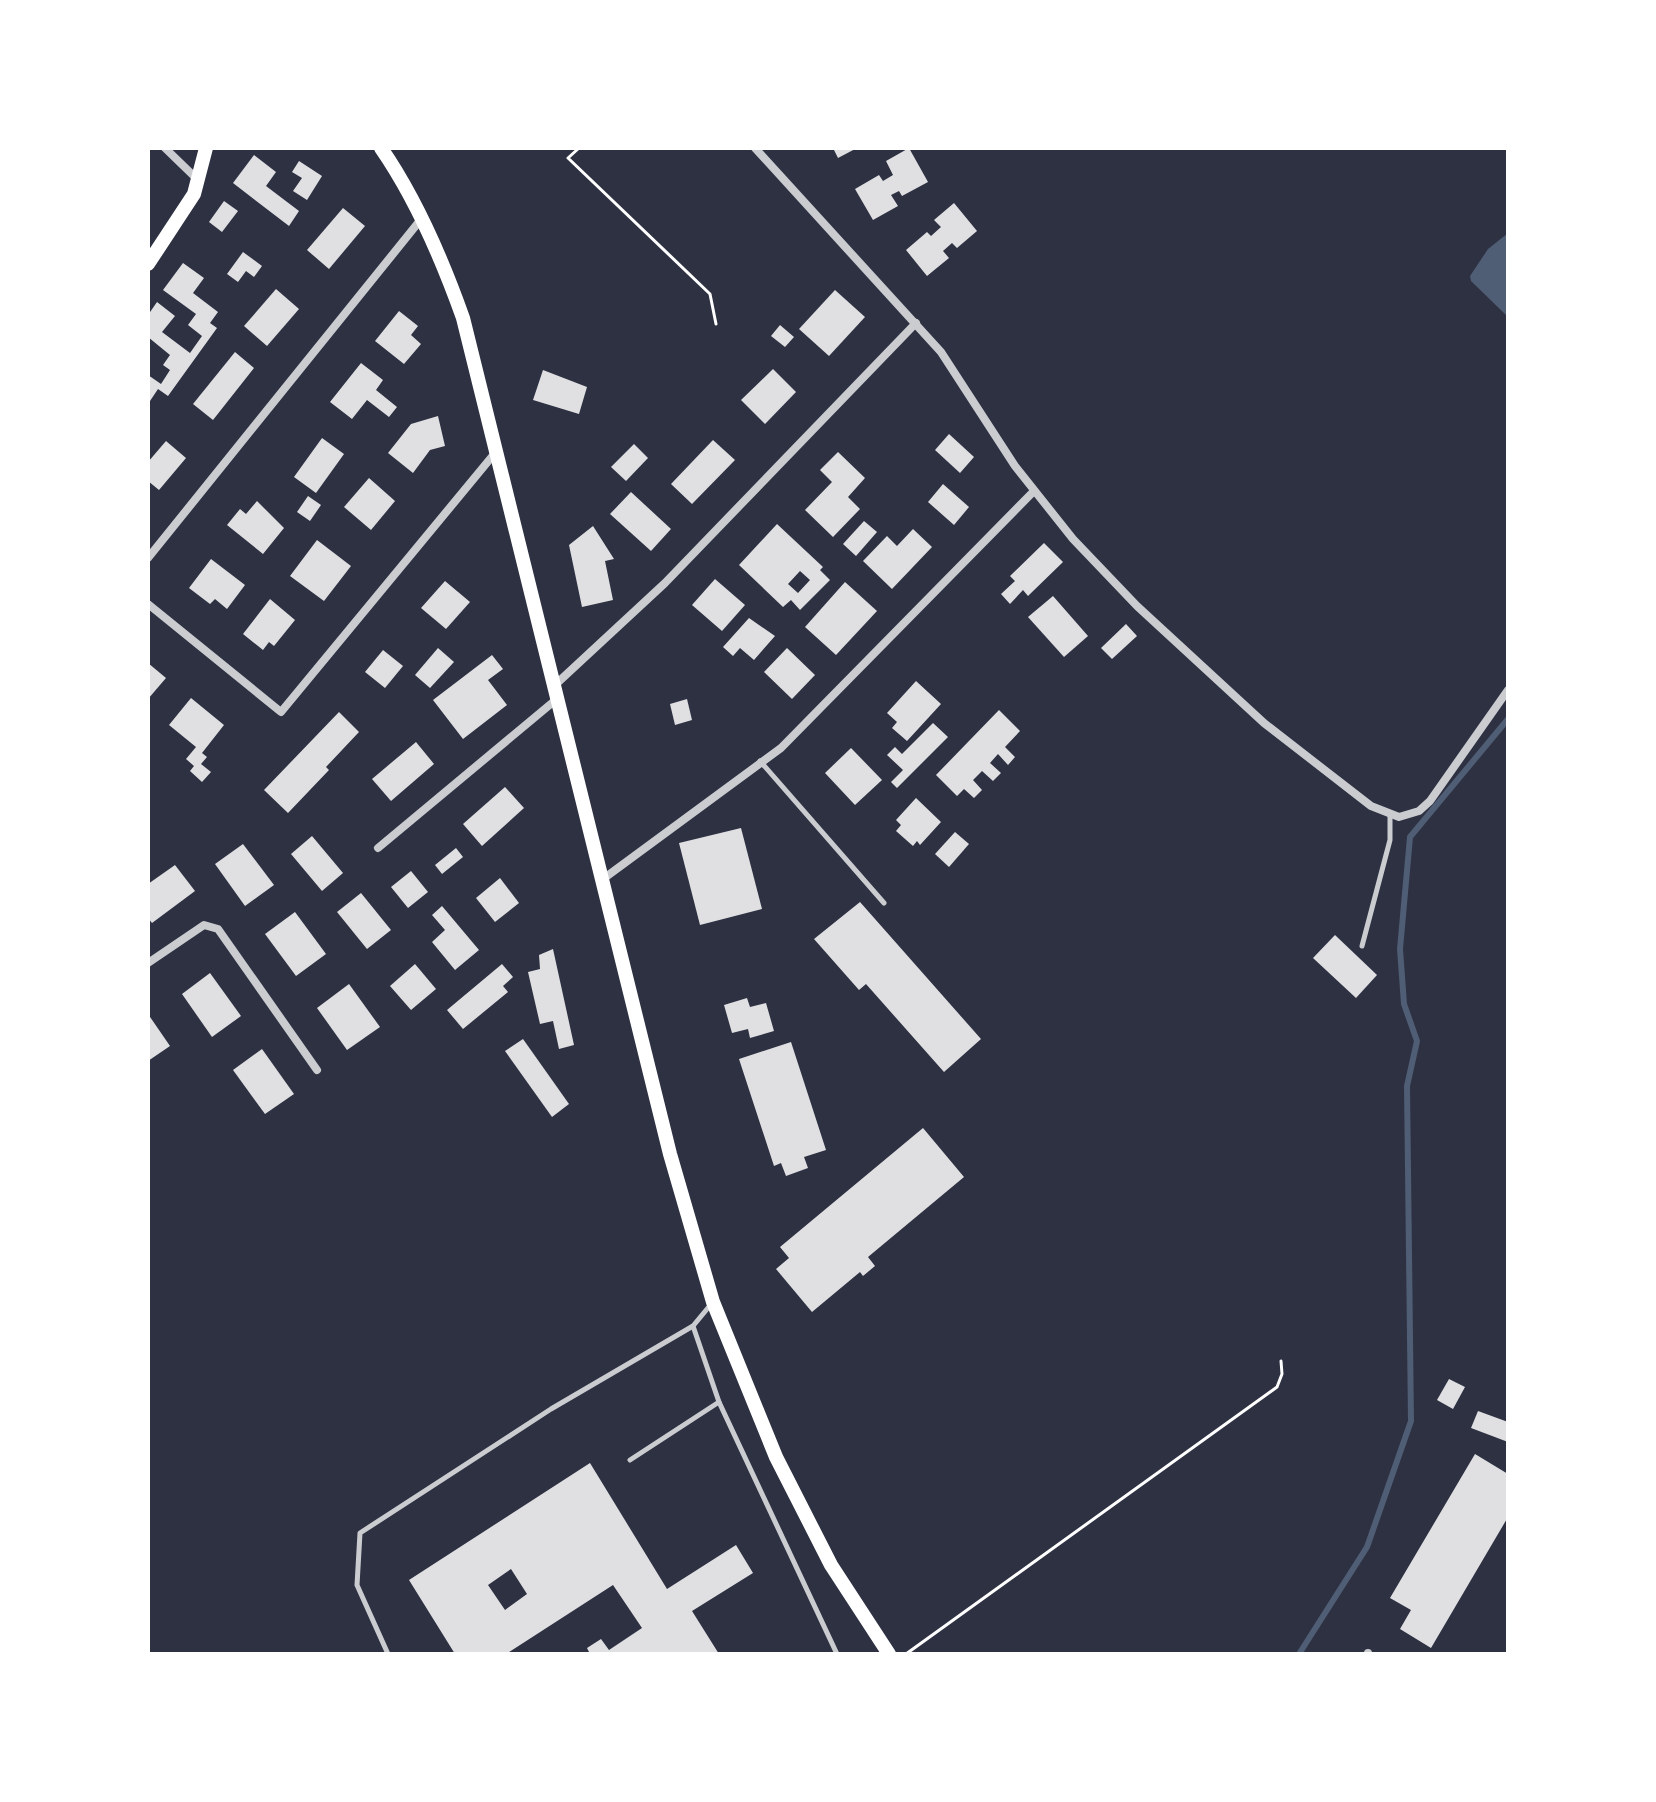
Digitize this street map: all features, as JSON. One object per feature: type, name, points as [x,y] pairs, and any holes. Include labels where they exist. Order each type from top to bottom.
[{"type":"main road","points":[[148,264],[184,211],[199,181],[206,148]]},
{"type":"main road","points":[[381,148],[422,218],[445,266],[463,318],[670,1154],[713,1302],[776,1457],[831,1565],[889,1654]]},
{"type":"street","points":[[165,148],[199,181]]},
{"type":"street","points":[[755,148],[941,352],[1034,491],[1073,539],[1206,672],[1371,806],[1390,815],[1408,816],[1430,801],[1508,690]]},
{"type":"street","points":[[148,558],[422,218]]},
{"type":"street","points":[[378,848],[556,691],[916,323]]},
{"type":"street","points":[[148,604],[281,712],[496,452]]},
{"type":"street","points":[[603,879],[796,734],[1034,491]]},
{"type":"street","points":[[148,963],[204,925],[218,929],[317,1070]]},
{"type":"lane","points":[[760,761],[884,903]]},
{"type":"lane","points":[[1362,946],[1390,840],[1390,815]]},
{"type":"lane","points":[[388,1654],[357,1585],[360,1533],[551,1409],[693,1326],[713,1302]]},
{"type":"lane","points":[[693,1326],[719,1402],[837,1654]]},
{"type":"lane","points":[[630,1460],[719,1402]]},
{"type":"path","points":[[579,148],[568,158],[710,294],[716,324]]},
{"type":"path","points":[[906,1654],[1277,1387],[1282,1374],[1281,1361]]},
{"type":"water","points":[[1508,233],[1508,317],[1471,281],[1470,276],[1488,249]]},
{"type":"building","points":[[833,148],[857,148],[838,158]]},
{"type":"building","points":[[909,148],[928,182],[902,196],[899,191],[891,195],[898,206],[873,220],[855,189],[879,175],[883,181],[893,175],[886,161]]},
{"type":"building","points":[[254,155],[276,172],[266,186],[299,211],[289,226],[233,183]]},
{"type":"building","points":[[299,161],[322,176],[307,200],[293,191],[302,178],[292,172]]},
{"type":"building","points":[[224,201],[238,211],[222,232],[209,222]]},
{"type":"building","points":[[954,203],[977,231],[957,248],[952,243],[943,251],[949,258],[927,276],[906,250],[927,232],[931,236],[941,227],[934,220]]},
{"type":"building","points":[[343,208],[365,226],[329,269],[307,250]]},
{"type":"building","points":[[243,252],[262,266],[254,277],[246,271],[238,282],[227,274]]},
{"type":"building","points":[[183,263],[204,278],[193,293],[218,312],[210,323],[217,328],[168,396],[158,389],[148,404],[148,375],[161,384],[170,370],[163,365],[170,355],[148,337],[148,315],[157,302],[175,316],[162,332],[190,353],[202,336],[188,325],[196,314],[163,290]]},
{"type":"building","points":[[276,289],[299,309],[267,346],[244,326]]},
{"type":"building","points":[[835,290],[865,317],[829,356],[799,329]]},
{"type":"building","points":[[399,311],[418,326],[411,335],[421,344],[404,364],[375,341]]},
{"type":"building","points":[[780,325],[794,337],[785,347],[771,336]]},
{"type":"building","points":[[235,352],[254,368],[213,420],[193,404]]},
{"type":"building","points":[[361,363],[383,380],[376,390],[397,407],[389,417],[367,400],[352,419],[330,402]]},
{"type":"building","points":[[773,369],[796,392],[765,424],[741,400]]},
{"type":"building","points":[[543,370],[587,387],[579,414],[533,400]]},
{"type":"building","points":[[438,416],[445,446],[430,450],[413,473],[388,453],[411,424]]},
{"type":"building","points":[[949,434],[974,457],[960,473],[935,450]]},
{"type":"building","points":[[322,438],[344,454],[316,493],[294,477]]},
{"type":"building","points":[[713,440],[735,460],[692,504],[671,484]]},
{"type":"building","points":[[166,441],[186,458],[159,490],[148,481],[148,462]]},
{"type":"building","points":[[634,444],[648,458],[626,481],[611,467]]},
{"type":"building","points":[[838,452],[865,478],[848,497],[860,509],[833,537],[805,510],[832,482],[820,470]]},
{"type":"building","points":[[369,478],[395,501],[371,530],[344,507]]},
{"type":"building","points":[[943,484],[969,507],[954,525],[928,502]]},
{"type":"building","points":[[631,492],[671,529],[651,551],[610,514]]},
{"type":"building","points":[[308,496],[321,505],[310,521],[297,512]]},
{"type":"building","points":[[257,501],[284,528],[263,554],[227,525],[240,509],[246,514]]},
{"type":"building","points":[[864,521],[877,532],[856,556],[843,544]]},
{"type":"building","points":[[777,524],[823,567],[820,570],[830,580],[800,610],[791,600],[783,607],[739,565]],"holes":[[[800,571],[810,580],[798,593],[788,584]]]},
{"type":"building","points":[[593,526],[614,559],[605,561],[613,600],[582,607],[569,545]]},
{"type":"building","points":[[913,529],[932,547],[892,589],[863,561],[887,536],[897,546]]},
{"type":"building","points":[[317,540],[351,566],[324,601],[290,576]]},
{"type":"building","points":[[1044,543],[1063,562],[1028,596],[1023,590],[1010,604],[1001,594],[1015,581],[1010,576]]},
{"type":"building","points":[[211,559],[245,585],[227,609],[215,599],[210,604],[189,588]]},
{"type":"building","points":[[715,579],[745,605],[722,631],[692,605]]},
{"type":"building","points":[[445,581],[470,602],[446,629],[421,608]]},
{"type":"building","points":[[845,582],[877,611],[836,655],[805,627]]},
{"type":"building","points":[[1053,596],[1088,636],[1064,657],[1028,617]]},
{"type":"building","points":[[270,599],[295,620],[274,646],[269,642],[263,650],[243,634]]},
{"type":"building","points":[[749,618],[775,636],[754,660],[740,648],[733,656],[723,647]]},
{"type":"building","points":[[1126,624],[1137,636],[1112,659],[1101,648]]},
{"type":"building","points":[[438,648],[454,662],[430,688],[415,675]]},
{"type":"building","points":[[787,648],[815,675],[792,699],[764,672]]},
{"type":"building","points":[[383,650],[403,666],[385,688],[365,672]]},
{"type":"building","points":[[492,655],[503,669],[488,680],[507,705],[463,739],[433,700]]},
{"type":"building","points":[[148,663],[166,678],[148,699]]},
{"type":"building","points":[[916,681],[941,704],[907,741],[892,728],[897,722],[887,713]]},
{"type":"building","points":[[191,698],[224,725],[202,753],[207,757],[201,764],[211,772],[202,782],[190,771],[194,766],[186,759],[196,747],[169,725]]},
{"type":"building","points":[[687,699],[692,720],[675,725],[670,704]]},
{"type":"building","points":[[999,710],[1020,731],[1005,747],[1015,757],[1008,765],[998,754],[990,763],[1001,773],[993,781],[982,771],[973,780],[982,790],[974,798],[964,789],[957,796],[936,775]]},
{"type":"building","points":[[339,712],[359,732],[326,767],[329,770],[288,813],[264,790]]},
{"type":"building","points":[[933,723],[948,737],[897,788],[891,782],[903,770],[887,755],[895,747],[902,754]]},
{"type":"building","points":[[416,742],[434,764],[391,801],[372,779]]},
{"type":"building","points":[[851,748],[882,780],[855,805],[825,773]]},
{"type":"building","points":[[505,787],[524,808],[482,846],[463,824]]},
{"type":"building","points":[[916,798],[941,822],[920,845],[917,841],[913,846],[896,831],[901,825],[896,820]]},
{"type":"building","points":[[741,828],[762,909],[700,925],[679,843]]},
{"type":"building","points":[[955,832],[969,844],[949,867],[935,854]]},
{"type":"building","points":[[312,836],[343,873],[322,891],[291,854]]},
{"type":"building","points":[[243,844],[274,885],[245,906],[215,864]]},
{"type":"building","points":[[456,848],[463,857],[442,874],[435,865]]},
{"type":"building","points":[[175,865],[195,891],[152,923],[148,918],[148,884]]},
{"type":"building","points":[[411,871],[428,892],[408,908],[391,887]]},
{"type":"building","points":[[500,878],[519,903],[495,922],[476,898]]},
{"type":"building","points":[[361,893],[391,930],[367,949],[337,912]]},
{"type":"building","points":[[860,902],[981,1039],[944,1072],[866,984],[859,990],[814,939]]},
{"type":"building","points":[[442,906],[479,950],[455,970],[432,942],[445,930],[432,915]]},
{"type":"building","points":[[295,912],[326,954],[296,976],[265,934]]},
{"type":"building","points":[[1335,935],[1377,975],[1356,998],[1313,958]]},
{"type":"building","points":[[553,949],[574,1045],[559,1049],[553,1021],[540,1024],[528,972],[540,969],[539,955]]},
{"type":"building","points":[[415,964],[436,989],[411,1010],[390,986]]},
{"type":"building","points":[[502,964],[513,977],[503,986],[508,992],[463,1029],[447,1010]]},
{"type":"building","points":[[210,973],[241,1016],[212,1037],[182,994]]},
{"type":"building","points":[[349,984],[380,1027],[347,1050],[317,1008]]},
{"type":"building","points":[[747,998],[750,1007],[766,1003],[774,1031],[750,1038],[748,1029],[732,1033],[724,1005]]},
{"type":"building","points":[[148,1014],[170,1046],[148,1061]]},
{"type":"building","points":[[523,1039],[569,1104],[552,1117],[505,1051]]},
{"type":"building","points":[[791,1042],[826,1150],[804,1157],[808,1168],[786,1176],[781,1163],[774,1166],[739,1059]]},
{"type":"building","points":[[262,1049],[294,1094],[265,1114],[233,1070]]},
{"type":"building","points":[[923,1128],[964,1177],[868,1257],[875,1266],[863,1276],[860,1272],[812,1312],[776,1269],[789,1258],[780,1247]]},
{"type":"building","points":[[1449,1379],[1465,1387],[1453,1409],[1437,1400]]},
{"type":"building","points":[[1478,1411],[1508,1422],[1508,1442],[1471,1428]]},
{"type":"building","points":[[1475,1454],[1508,1474],[1508,1517],[1431,1648],[1400,1629],[1411,1610],[1390,1598]]},
{"type":"building","points":[[590,1463],[667,1589],[736,1545],[753,1573],[692,1611],[719,1654],[590,1654],[587,1648],[601,1639],[609,1650],[642,1628],[613,1585],[506,1654],[455,1654],[409,1580]],"holes":[[[511,1569],[527,1594],[505,1610],[488,1585]]]},
{"type":"waterway","points":[[1299,1654],[1367,1547],[1411,1421],[1407,1086],[1417,1041],[1404,1004],[1400,949],[1410,837],[1508,719]]}]
